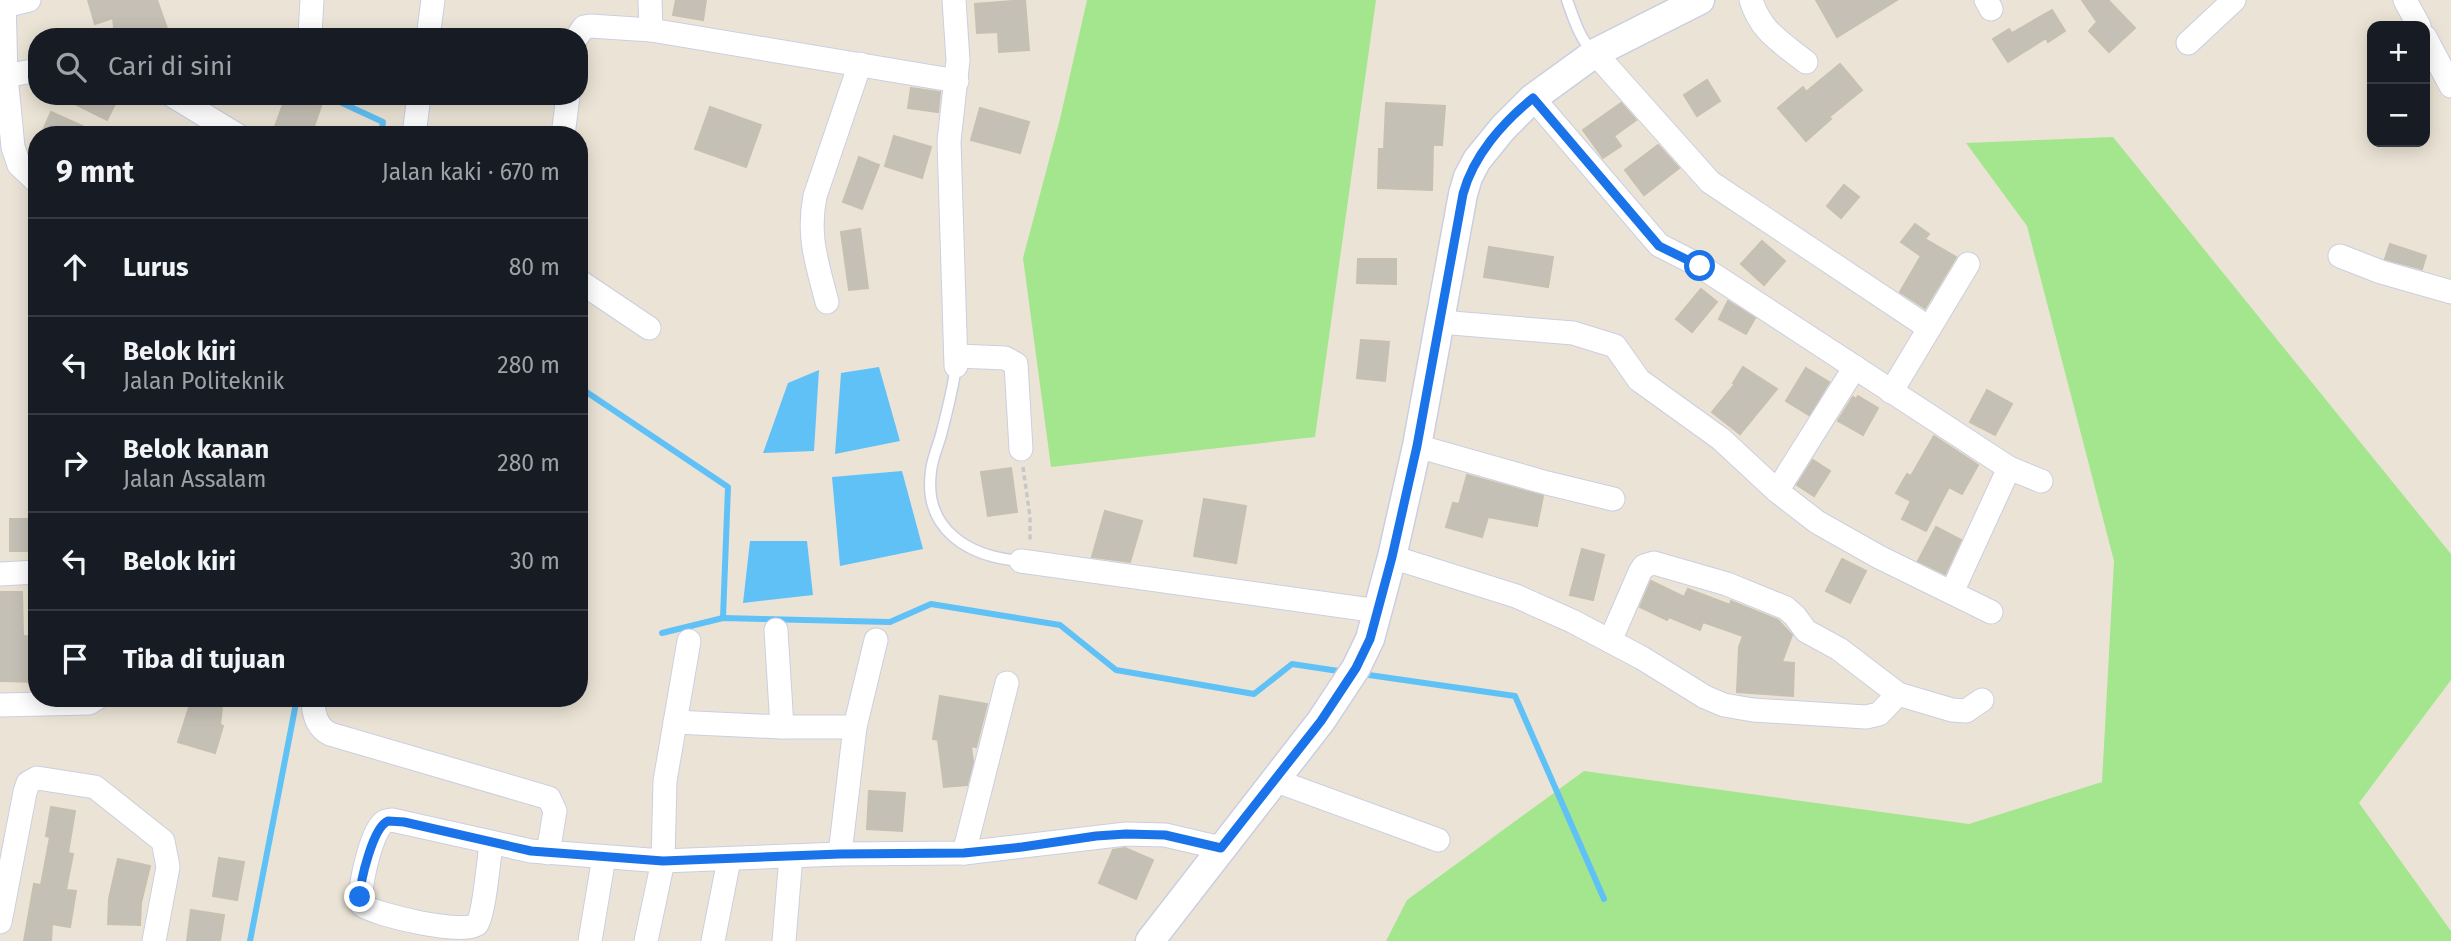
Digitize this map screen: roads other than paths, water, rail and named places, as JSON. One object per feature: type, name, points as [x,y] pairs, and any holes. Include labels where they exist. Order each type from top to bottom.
[{"type":"street","points":[[28,176],[15,156],[6,76],[2,5],[29,0]]},
{"type":"street","points":[[310,28],[312,0]]},
{"type":"street","points":[[429,28],[433,0]]},
{"type":"street","points":[[650,0],[651,30]]},
{"type":"street","points":[[954,0],[958,38],[957,81],[949,141],[956,361],[1005,358],[1016,364],[1021,449]]},
{"type":"street","points":[[1150,941],[1321,721],[1354,673],[1370,639],[1417,446],[1468,177],[1477,160],[1503,128],[1533,98],[1595,53],[1661,10],[1700,0]]},
{"type":"street","points":[[1751,0],[1756,17],[1766,31],[1807,62]]},
{"type":"street","points":[[2188,43],[2234,0]]},
{"type":"street","points":[[2405,0],[2416,21]]},
{"type":"street","points":[[583,28],[590,26],[651,30],[957,81]]},
{"type":"street","points":[[2430,46],[2451,86]]},
{"type":"street","points":[[1595,53],[1710,182],[1929,328]]},
{"type":"street","points":[[827,302],[813,243],[811,217],[860,64]]},
{"type":"street","points":[[6,76],[28,72]]},
{"type":"street","points":[[1533,98],[1659,246],[1700,266],[2009,468],[2040,481]]},
{"type":"street","points":[[188,105],[222,126]]},
{"type":"street","points":[[419,105],[419,126]]},
{"type":"street","points":[[564,126],[567,105]]},
{"type":"street","points":[[2340,256],[2381,272],[2451,292]]},
{"type":"street","points":[[1891,392],[1968,264]]},
{"type":"street","points":[[588,287],[649,328]]},
{"type":"street","points":[[1440,322],[1573,333],[1615,346],[1639,380],[1721,439],[1777,491],[1817,522],[1879,557],[1991,612]]},
{"type":"street","points":[[1777,491],[1855,367]]},
{"type":"street","points":[[1417,446],[1613,499]]},
{"type":"street","points":[[1952,592],[2009,468]]},
{"type":"street","points":[[1392,557],[1516,596],[1572,621],[1705,697],[1724,705],[1753,710],[1866,717],[1879,714],[1898,694]]},
{"type":"street","points":[[1026,562],[1378,611]]},
{"type":"street","points":[[1610,641],[1640,572],[1644,566],[1654,563],[1727,584],[1786,608],[1807,631],[1839,649],[1898,694],[1952,710],[1966,711],[1982,700]]},
{"type":"street","points":[[0,574],[28,572]]},
{"type":"street","points":[[776,630],[782,727]]},
{"type":"street","points":[[840,854],[855,727],[876,640]]},
{"type":"street","points":[[646,941],[663,861],[665,781],[689,641]]},
{"type":"street","points":[[964,853],[1007,683]]},
{"type":"street","points":[[0,705],[28,704]]},
{"type":"street","points":[[314,707],[315,718],[323,730],[330,734],[549,798],[555,811],[548,853]]},
{"type":"street","points":[[675,722],[855,727]]},
{"type":"street","points":[[0,922],[25,792],[28,783],[37,778],[95,787],[163,841],[168,867],[154,941]]},
{"type":"street","points":[[1274,780],[1438,840]]},
{"type":"street","points":[[491,844],[482,908],[476,925],[450,928],[386,915],[362,905],[360,884],[380,827],[388,821],[404,822],[491,844],[548,853],[663,861],[840,854],[964,853],[1126,834],[1165,835],[1221,848]]},
{"type":"street","points":[[784,941],[791,856]]},
{"type":"street","points":[[590,941],[604,857]]},
{"type":"street","points":[[713,941],[729,860]]},
{"type":"lane","points":[[1567,0],[1577,29],[1595,53]]},
{"type":"lane","points":[[956,361],[931,471],[933,506],[940,521],[958,543],[1005,560],[1026,562]]},
{"type":"water","points":[[879,367],[900,441],[835,454],[841,373]]},
{"type":"water","points":[[819,370],[814,451],[763,453],[788,383]]},
{"type":"water","points":[[902,471],[923,549],[840,566],[832,477]]},
{"type":"water","points":[[750,541],[807,541],[813,595],[743,603]]},
{"type":"waterway","points":[[346,105],[383,122],[382,126]]},
{"type":"waterway","points":[[588,393],[728,487],[723,618]]},
{"type":"waterway","points":[[662,633],[723,618],[890,622],[931,604],[1060,625],[1116,670],[1254,694],[1292,664],[1345,672]]},
{"type":"waterway","points":[[1362,674],[1515,696],[1604,899]]},
{"type":"waterway","points":[[250,941],[295,707]]}]
